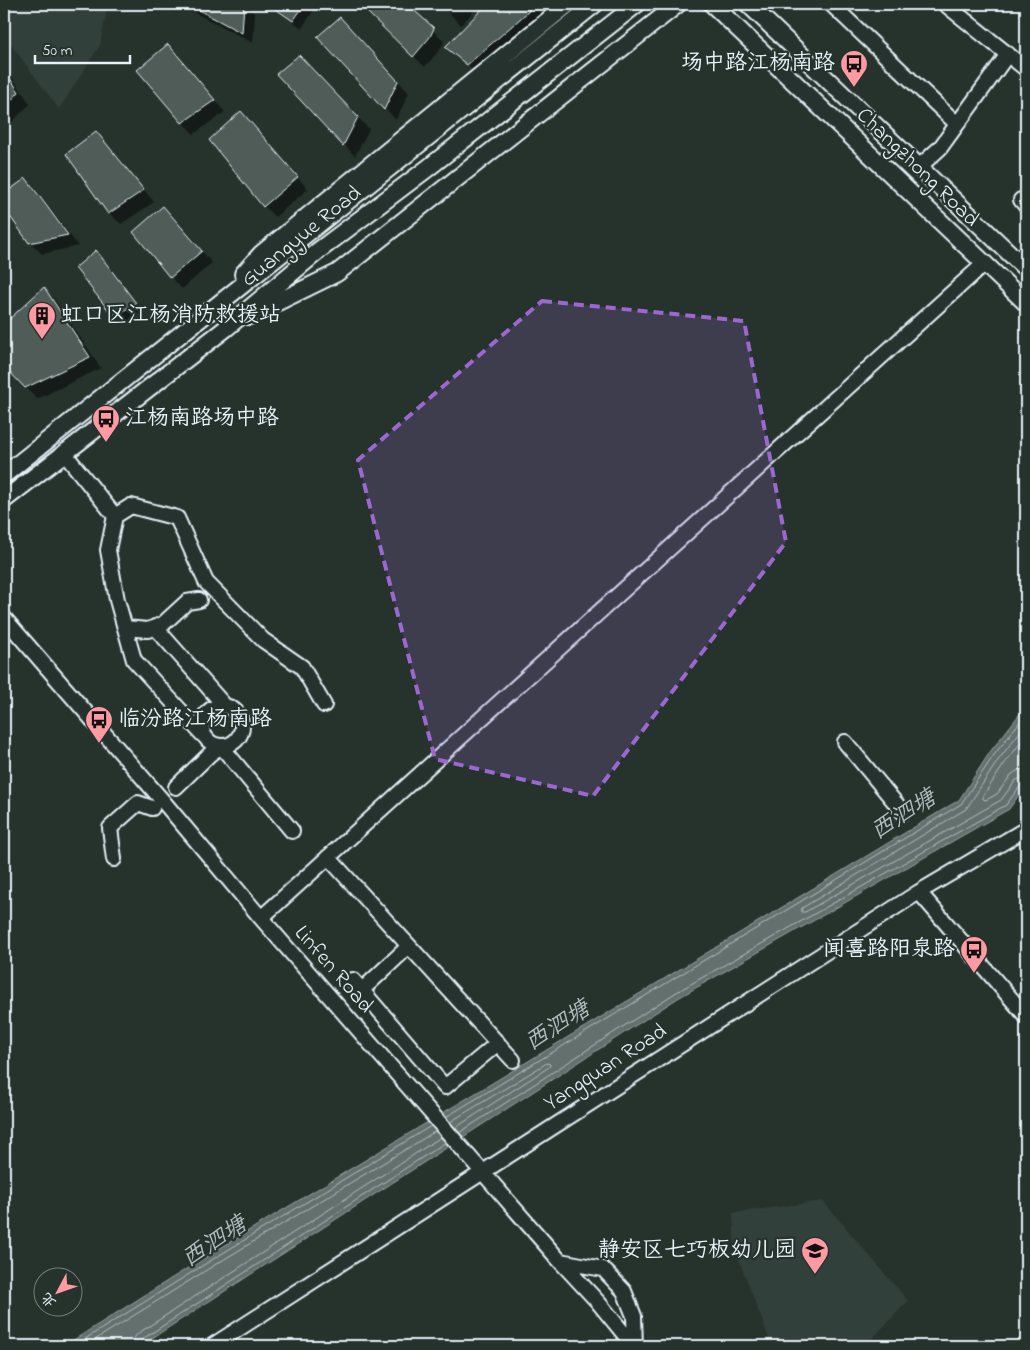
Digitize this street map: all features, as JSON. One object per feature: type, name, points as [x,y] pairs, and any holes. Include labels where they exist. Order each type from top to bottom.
[{"type":"main road","name":"Guangyue Road","points":[[209,310],[261,254],[568,4]]},
{"type":"main road","name":"Guangyue Road","points":[[209,310],[412,152],[595,4]]},
{"type":"main road","name":"Guangyue Road","points":[[225,328],[318,251],[428,168],[637,4]]},
{"type":"main road","name":"Guangyue Road","points":[[225,328],[337,273],[678,4]]},
{"type":"main road","name":"Changzhong Road","points":[[712,4],[1026,303]]},
{"type":"main road","name":"Changzhong Road","points":[[748,4],[1026,269]]},
{"type":"main road","points":[[4,475],[209,310]]},
{"type":"main road","points":[[4,500],[225,328]]},
{"type":"street","points":[[831,4],[957,124]]},
{"type":"street","points":[[945,4],[1026,69]]},
{"type":"street","points":[[919,167],[940,148],[1008,54]]},
{"type":"street","points":[[260,918],[985,263]]},
{"type":"street","points":[[64,453],[115,516]]},
{"type":"street","points":[[292,831],[220,746],[208,741],[134,660],[117,600],[108,550],[115,516],[131,506],[177,518],[206,582],[263,640],[302,667],[324,705]]},
{"type":"street","points":[[125,628],[148,630],[163,624],[187,602],[199,600]]},
{"type":"street","name":"Linfen Road","points":[[4,618],[162,800],[260,918],[635,1346]]},
{"type":"street","points":[[155,627],[224,705],[235,710],[242,721],[241,733],[233,743],[220,746],[176,787]]},
{"type":"street","points":[[204,735],[201,728],[204,714],[215,706],[224,705]]},
{"type":"street","points":[[845,742],[903,812]]},
{"type":"street","points":[[114,859],[110,828],[138,803],[152,808]]},
{"type":"street","name":"Yangquan Road","points":[[212,1346],[480,1169],[918,892],[1026,829]]},
{"type":"street","points":[[328,857],[514,1060]]},
{"type":"street","points":[[918,892],[1026,1016]]},
{"type":"street","points":[[410,946],[358,985],[445,1088],[498,1043]]},
{"type":"street","points":[[560,1261],[603,1269],[624,1291],[634,1316],[635,1346]]},
{"type":"highlighted area","points":[[542,301],[744,321],[786,542],[593,796],[435,759],[358,460]]},
{"type":"shaded area","points":[[4,4],[108,4],[100,45],[59,109],[4,35]]},
{"type":"shaded area","name":"静安区七巧板幼儿园","points":[[823,1201],[908,1301],[865,1346],[772,1346],[735,1250],[733,1213]]},
{"type":"water","points":[[1026,706],[1026,785],[1009,809],[678,998],[140,1346],[64,1346],[207,1256],[959,800],[990,752]]},
{"type":"building","points":[[187,4],[244,4],[242,33]]},
{"type":"building","points":[[268,4],[305,4],[293,21]]},
{"type":"building","points":[[359,4],[407,4],[434,28],[430,37],[413,57]]},
{"type":"building","points":[[487,4],[530,4],[529,11],[467,65],[445,47]]},
{"type":"building","points":[[340,17],[398,81],[384,110],[317,37]]},
{"type":"building","points":[[168,44],[215,100],[182,123],[137,70]]},
{"type":"building","points":[[299,55],[358,117],[343,146],[276,74]]},
{"type":"building","points":[[4,69],[19,92],[4,108]]},
{"type":"building","points":[[241,111],[298,177],[263,207],[209,140]]},
{"type":"building","points":[[96,131],[144,190],[108,214],[66,154]]},
{"type":"building","points":[[26,178],[68,235],[29,243],[4,208],[4,194]]},
{"type":"building","points":[[163,206],[202,251],[170,278],[133,232]]},
{"type":"building","points":[[96,250],[136,303],[114,317],[75,268]]},
{"type":"building","name":"虹口区江杨消防救援站","points":[[44,287],[90,357],[25,388],[4,366],[4,324]]},
{"type":"place","name":"场中路江杨南路","points":[[854,88]]},
{"type":"place","name":"虹口区江杨消防救援站","points":[[42,340]]},
{"type":"place","name":"江杨南路场中路","points":[[106,443]]},
{"type":"place","name":"临汾路江杨南路","points":[[99,744]]},
{"type":"place","name":"闻喜路阳泉路","points":[[974,974]]},
{"type":"place","name":"静安区七巧板幼儿园","points":[[815,1275]]},
{"type":"water label","name":"西泗塘","points":[[904,816]]},
{"type":"water label","name":"西泗塘","points":[[558,1027]]},
{"type":"water label","name":"西泗塘","points":[[215,1243]]}]
